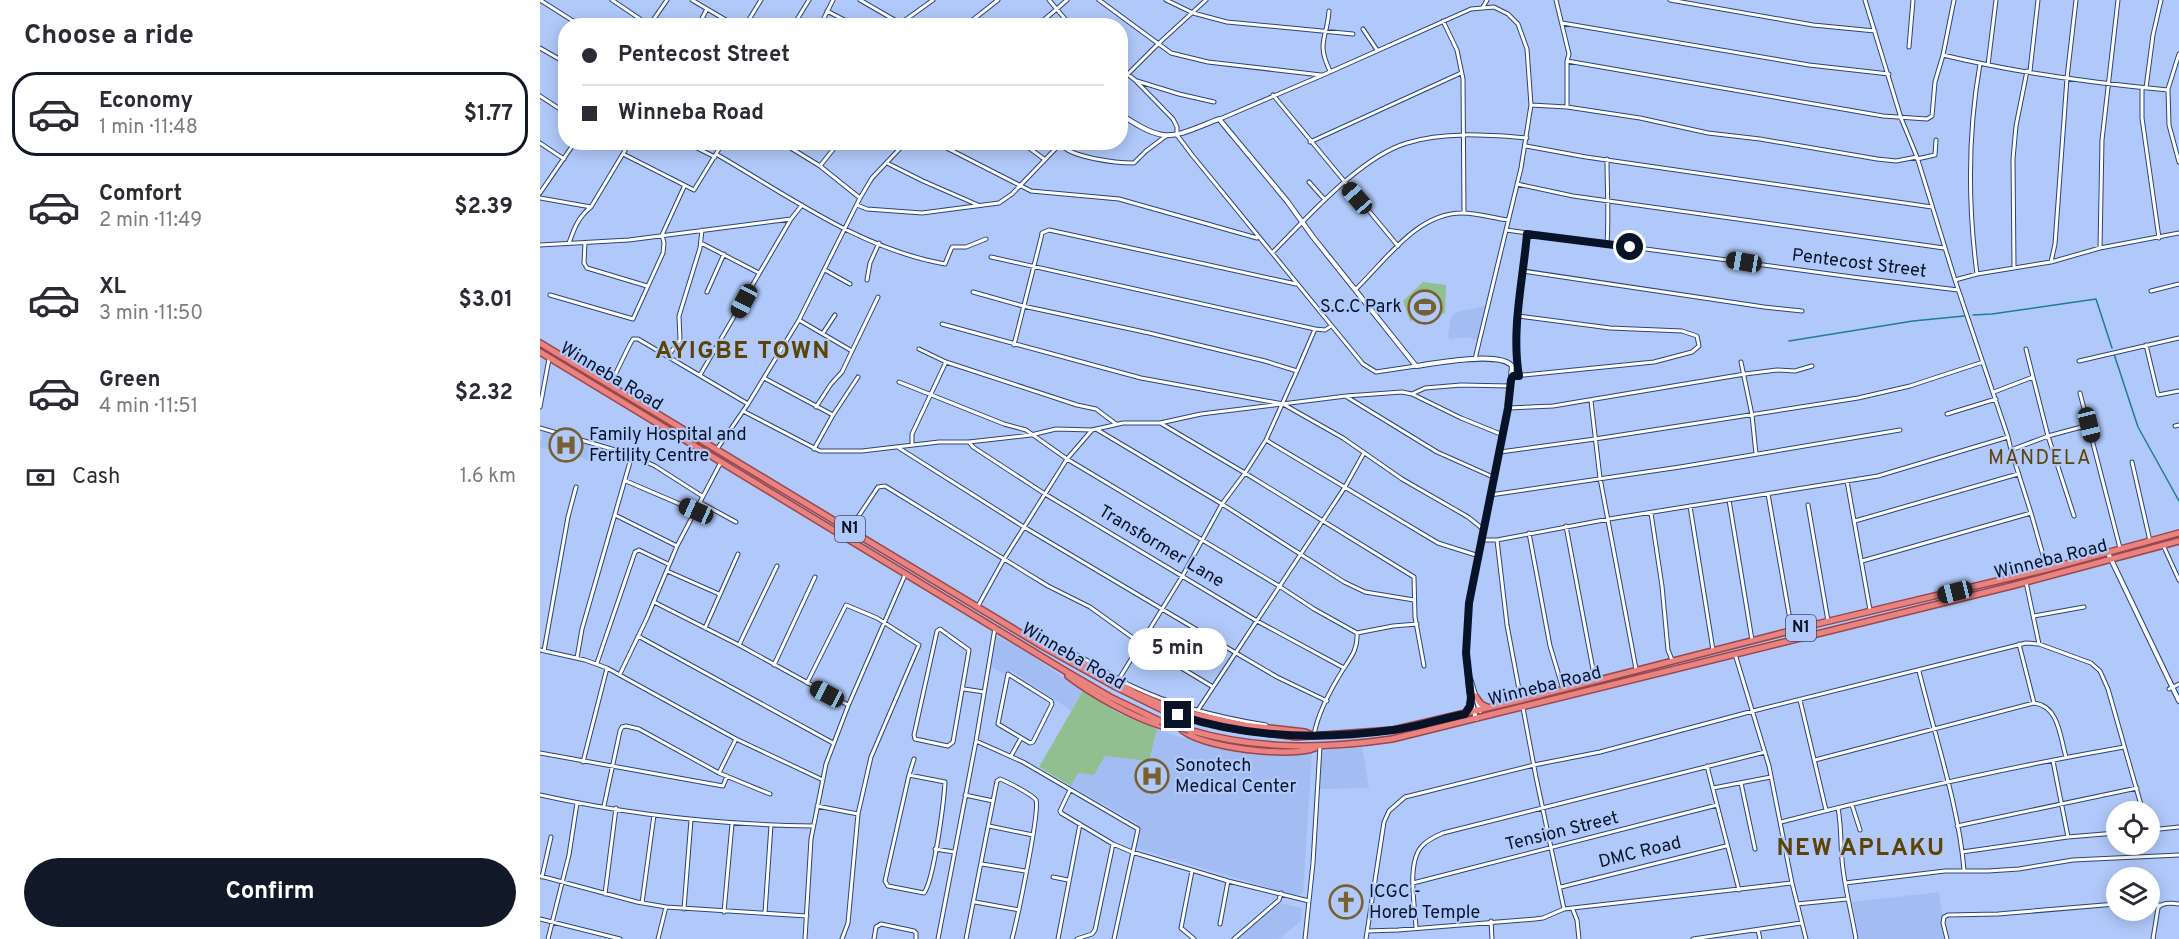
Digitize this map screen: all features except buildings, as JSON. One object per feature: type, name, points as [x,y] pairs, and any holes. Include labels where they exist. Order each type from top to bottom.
[{"type":"highway","name":"Winneba Road","points":[[540,343],[1023,634],[1116,687],[1163,710],[1192,719],[1267,734],[1314,736],[1393,730],[1422,724],[1595,682],[1828,621],[2013,578],[2179,533]]},
{"type":"highway","name":"Winneba Road","points":[[540,352],[1110,697],[1160,721],[1241,742],[1318,747],[1392,739],[2111,561],[2179,541]]},
{"type":"highway","points":[[756,483],[761,476]]},
{"type":"highway","points":[[846,538],[849,533],[858,534]]},
{"type":"highway","points":[[2013,578],[2015,585]]},
{"type":"highway","points":[[1023,634],[1032,633],[1135,693],[1168,707],[1171,712],[1169,723],[1162,726],[1118,706],[1079,684],[1050,662]]},
{"type":"highway","points":[[1465,714],[1473,697],[1489,707]]},
{"type":"highway","points":[[1314,736],[1305,732],[1219,721],[1189,713],[1186,713],[1180,727],[1184,732],[1198,738],[1236,748],[1296,752],[1318,747]]},
{"type":"highway","points":[[1422,724],[1424,732]]},
{"type":"street","points":[[540,0],[568,18]]},
{"type":"street","points":[[612,0],[639,18]]},
{"type":"street","points":[[654,18],[666,0]]},
{"type":"street","points":[[692,0],[722,18]]},
{"type":"street","points":[[750,18],[761,0]]},
{"type":"street","points":[[798,18],[809,0]]},
{"type":"street","points":[[824,18],[833,0]]},
{"type":"street","points":[[862,0],[893,18]]},
{"type":"street","points":[[910,18],[933,0]]},
{"type":"street","points":[[975,18],[998,0]]},
{"type":"street","points":[[1049,0],[1064,18]]},
{"type":"street","points":[[1046,18],[1067,0]]},
{"type":"street","points":[[1099,0],[1123,18]]},
{"type":"street","points":[[1166,0],[1193,13],[1227,22],[1353,34]]},
{"type":"street","points":[[1206,0],[1128,75],[1173,119],[1177,127],[1177,135],[1331,326],[1369,369],[1385,372],[1492,357],[1507,361],[1512,366],[1513,376],[1508,408],[1493,477],[1483,540],[1472,583],[1467,622],[1466,653],[1479,719]]},
{"type":"street","points":[[1483,7],[1487,0]]},
{"type":"street","points":[[1556,0],[1569,54],[1567,107]]},
{"type":"street","points":[[1670,0],[1813,25],[1875,31]]},
{"type":"street","points":[[1865,0],[1901,118],[1917,158],[1944,248],[1994,392],[2047,569]]},
{"type":"street","points":[[1909,48],[1913,0]]},
{"type":"street","points":[[1567,61],[1597,64],[1787,100],[1901,118],[1927,118],[1932,116],[1935,82],[1954,0]]},
{"type":"street","points":[[1988,65],[1996,0]]},
{"type":"street","points":[[2014,267],[2013,159],[2016,126],[2028,71],[2038,0]]},
{"type":"street","points":[[2051,262],[2055,244],[2067,78],[2076,0]]},
{"type":"street","points":[[2100,248],[2102,140],[2118,0]]},
{"type":"street","points":[[2158,238],[2142,118],[2152,35],[2161,0]]},
{"type":"street","points":[[1128,118],[1154,133],[1166,136],[1177,135],[1323,75],[1471,9],[1494,7],[1508,14],[1518,24],[1529,59],[1532,105],[1526,146],[1475,358]]},
{"type":"street","points":[[702,18],[707,9]]},
{"type":"street","points":[[827,11],[841,18]]},
{"type":"street","points":[[1329,11],[1327,31],[1322,47],[1330,71]]},
{"type":"street","points":[[1443,21],[1457,50],[1462,72],[1464,213]]},
{"type":"street","points":[[1128,22],[1172,53],[1208,62],[1323,75]]},
{"type":"street","points":[[1562,23],[1809,65],[1889,74]]},
{"type":"street","points":[[1363,30],[1377,50]]},
{"type":"street","points":[[540,48],[558,58]]},
{"type":"street","points":[[2179,54],[2168,90],[2169,125],[2179,162]]},
{"type":"street","points":[[1943,55],[1980,64],[2067,78],[2168,90]]},
{"type":"street","points":[[1977,274],[1971,211],[1975,95],[1980,64]]},
{"type":"street","points":[[1310,142],[1462,72]]},
{"type":"street","points":[[1135,81],[1214,102]]},
{"type":"street","points":[[1273,95],[1398,246]]},
{"type":"street","points":[[540,96],[558,108]]},
{"type":"street","points":[[1532,105],[1567,107],[1640,118],[1708,133],[1896,161],[1935,155],[1936,140]]},
{"type":"street","points":[[1219,119],[1416,366]]},
{"type":"street","points":[[1065,150],[1084,157],[1134,162],[1166,136]]},
{"type":"street","points":[[1272,253],[1343,182],[1379,156],[1405,143],[1435,137],[1527,138]]},
{"type":"street","points":[[540,143],[564,159]]},
{"type":"street","points":[[1526,146],[1932,207]]},
{"type":"street","points":[[540,193],[570,150]]},
{"type":"street","points":[[569,243],[576,224],[583,213],[591,207],[625,150]]},
{"type":"street","points":[[703,150],[845,230],[923,261],[945,264],[952,247],[966,247],[986,239]]},
{"type":"street","points":[[623,154],[691,190],[696,188],[719,150]]},
{"type":"street","points":[[794,150],[820,166],[860,198]]},
{"type":"street","points":[[820,166],[833,150]]},
{"type":"street","points":[[717,449],[748,404],[799,320],[872,178],[899,150]]},
{"type":"street","points":[[951,150],[1031,191],[1119,199],[1259,238]]},
{"type":"street","points":[[1032,150],[1044,159]]},
{"type":"street","points":[[857,205],[867,209],[922,213],[999,203],[1012,194],[1054,150]]},
{"type":"street","points":[[1607,159],[1609,209],[1607,244]]},
{"type":"street","points":[[887,163],[980,206]]},
{"type":"street","points":[[1309,182],[1325,200]]},
{"type":"street","points":[[1517,184],[1551,192],[1944,248]]},
{"type":"street","points":[[550,295],[631,319],[634,317],[663,253],[662,235],[684,187]]},
{"type":"street","points":[[540,198],[591,207]]},
{"type":"street","points":[[700,375],[791,219],[802,206]]},
{"type":"street","points":[[1356,289],[1398,246],[1430,220],[1445,215],[1464,213],[1508,220]]},
{"type":"street","points":[[540,245],[585,243],[791,219]]},
{"type":"street","points":[[668,356],[680,339],[679,316],[701,243],[702,230]]},
{"type":"street","points":[[1014,345],[1042,233],[1049,230],[1297,284]]},
{"type":"street","name":"Pentecost Street","points":[[1506,230],[1958,290]]},
{"type":"street","points":[[1955,280],[2014,267],[2051,262],[2100,248],[2179,233]]},
{"type":"street","points":[[1519,376],[1518,316],[1527,234]]},
{"type":"street","points":[[585,243],[584,263],[587,268],[648,286]]},
{"type":"street","points":[[701,243],[759,273]]},
{"type":"street","points":[[867,280],[870,263],[879,243]]},
{"type":"street","points":[[708,292],[724,254]]},
{"type":"street","points":[[991,257],[1314,329],[1325,330],[1331,326]]},
{"type":"street","points":[[825,270],[850,284]]},
{"type":"street","points":[[1523,271],[1802,311]]},
{"type":"street","points":[[2151,291],[2179,284]]},
{"type":"street","points":[[973,292],[1297,371]]},
{"type":"street","points":[[816,407],[842,372],[879,297]]},
{"type":"street","points":[[823,333],[835,315]]},
{"type":"street","points":[[1513,376],[1654,363],[1692,352],[1699,346],[1697,336],[1682,331],[1610,328],[1518,316]]},
{"type":"street","points":[[799,320],[852,351]]},
{"type":"street","points":[[942,324],[1152,381],[1283,404],[1343,438],[1402,479],[1468,517],[1485,530]]},
{"type":"street","points":[[1119,679],[1183,575],[1222,504],[1266,440],[1314,329]]},
{"type":"street","points":[[2079,361],[2179,338]]},
{"type":"street","points":[[610,385],[633,339],[643,340],[748,404]]},
{"type":"street","points":[[2146,345],[2158,395],[2179,391]]},
{"type":"street","points":[[920,349],[946,362],[1077,405],[1096,409],[1116,424]]},
{"type":"street","points":[[2026,349],[2048,436],[2074,516]]},
{"type":"street","points":[[540,407],[542,378],[549,357]]},
{"type":"street","points":[[912,446],[912,434],[946,362]]},
{"type":"street","points":[[1498,452],[1752,416],[1893,391],[1983,362]]},
{"type":"street","points":[[1742,363],[1752,416],[1756,454]]},
{"type":"street","points":[[1508,408],[1543,407],[1744,374],[1778,370],[1795,371],[1812,366]]},
{"type":"street","points":[[814,448],[832,415],[858,377]]},
{"type":"street","points":[[1994,392],[2033,377]]},
{"type":"street","points":[[764,378],[832,415]]},
{"type":"street","points":[[899,382],[1004,423],[1026,429],[1031,435],[1067,459],[1357,633],[1417,624]]},
{"type":"street","points":[[1412,394],[1425,388],[1461,385],[1510,386]]},
{"type":"street","points":[[743,411],[820,451],[862,451],[1031,435],[1056,429],[1094,430],[1116,424],[1160,423],[1201,414],[1346,396],[1402,392],[1412,394],[1503,435]]},
{"type":"street","points":[[2080,393],[2121,550]]},
{"type":"street","points":[[1346,396],[1437,452],[1493,477]]},
{"type":"street","points":[[1947,414],[1996,399]]},
{"type":"street","points":[[1591,400],[1600,478],[1636,671]]},
{"type":"street","points":[[1160,423],[1414,577],[1414,600],[1424,666]]},
{"type":"street","points":[[2010,450],[2048,436],[2089,425]]},
{"type":"street","points":[[540,428],[633,455],[702,496]]},
{"type":"street","points":[[978,606],[1004,559],[1067,459],[1094,430]]},
{"type":"street","points":[[1094,430],[1222,504],[1344,582],[1365,592],[1414,600]]},
{"type":"street","points":[[1490,495],[1680,467],[1900,430]]},
{"type":"street","points":[[1483,540],[1497,540],[1566,526],[1847,481],[1905,469],[2008,437]]},
{"type":"street","points":[[1266,440],[1438,543],[1479,556]]},
{"type":"street","name":"Transformer Lane","points":[[969,442],[973,447],[1045,494],[1257,621],[1344,668]]},
{"type":"street","points":[[897,447],[1024,527],[1236,653],[1277,677],[1327,701]]},
{"type":"street","points":[[1198,710],[1364,453]]},
{"type":"street","points":[[577,658],[582,629],[633,455]]},
{"type":"street","points":[[620,674],[677,546],[721,461]]},
{"type":"street","points":[[2132,462],[2150,541]]},
{"type":"street","points":[[1855,521],[2018,474]]},
{"type":"street","points":[[625,481],[696,511]]},
{"type":"street","points":[[1847,481],[1870,612]]},
{"type":"street","points":[[850,529],[878,487],[885,486],[1048,586],[1090,607],[1140,643],[1213,687]]},
{"type":"street","points":[[576,487],[542,650],[597,663],[608,668],[736,739],[823,780]]},
{"type":"street","points":[[1768,494],[1792,631]]},
{"type":"street","points":[[1729,500],[1752,640]]},
{"type":"street","points":[[700,502],[736,522]]},
{"type":"street","points":[[1690,506],[1713,651]]},
{"type":"street","points":[[1808,506],[1828,621]]},
{"type":"street","points":[[1651,513],[1662,586],[1668,651],[1672,662]]},
{"type":"street","points":[[1862,561],[2031,513]]},
{"type":"street","points":[[615,515],[677,546]]},
{"type":"street","points":[[1566,526],[1595,682]]},
{"type":"street","points":[[1529,533],[1550,646],[1566,696]]},
{"type":"street","points":[[1497,540],[1507,625],[1521,700]]},
{"type":"street","points":[[2163,545],[2179,580]]},
{"type":"street","points":[[597,663],[635,552],[639,550],[668,565]]},
{"type":"street","points":[[705,628],[738,554]]},
{"type":"street","points":[[2108,554],[2179,701]]},
{"type":"street","points":[[739,645],[777,566]]},
{"type":"street","points":[[666,571],[719,594]]},
{"type":"street","points":[[805,939],[813,826],[833,742],[906,573]]},
{"type":"street","points":[[774,665],[815,577]]},
{"type":"street","points":[[2026,582],[2039,644]]},
{"type":"street","points":[[654,602],[739,645],[848,705]]},
{"type":"street","points":[[807,684],[846,605],[884,622],[919,645],[871,758],[858,814],[848,923],[842,939]]},
{"type":"street","points":[[2034,616],[2084,608]]},
{"type":"street","points":[[938,939],[995,628]]},
{"type":"street","points":[[940,629],[969,650],[964,689],[952,745],[915,739],[937,631],[940,629]]},
{"type":"street","points":[[1314,736],[1327,701],[1354,652],[1357,633]]},
{"type":"street","points":[[638,636],[833,742]]},
{"type":"street","points":[[2019,644],[2034,703]]},
{"type":"street","points":[[1366,939],[1384,822],[1395,804],[1405,797],[1534,765],[1600,752],[2019,644],[2039,644],[2096,666],[2108,689],[2141,801]]},
{"type":"street","points":[[1065,652],[1075,654],[1132,687],[1198,710],[1290,731]]},
{"type":"street","points":[[1735,654],[1765,752],[1792,884],[1806,939]]},
{"type":"street","points":[[583,762],[608,668]]},
{"type":"street","points":[[1919,671],[1948,783],[1964,870]]},
{"type":"street","points":[[1008,674],[1052,701],[1033,742],[1030,743],[1021,738],[998,724],[1008,674]]},
{"type":"street","points":[[2171,688],[2179,684]]},
{"type":"street","points":[[964,689],[984,692]]},
{"type":"street","points":[[1800,699],[1826,810]]},
{"type":"street","points":[[1815,760],[2034,703],[2042,704],[2052,711],[2066,757]]},
{"type":"street","points":[[1523,708],[1564,909]]},
{"type":"street","points":[[604,806],[620,731],[626,726],[639,729],[718,773],[770,794]]},
{"type":"street","points":[[1011,756],[1021,738]]},
{"type":"street","points":[[718,773],[736,739]]},
{"type":"street","points":[[976,741],[1011,756],[1137,827],[1138,835],[1132,852],[1114,939]]},
{"type":"street","points":[[1305,939],[1310,901],[1318,747]]},
{"type":"street","points":[[1780,822],[2066,757],[2124,747]]},
{"type":"street","points":[[1416,928],[1413,870],[1416,855],[1421,846],[1430,839],[1443,833],[1543,807],[1765,752]]},
{"type":"street","points":[[540,753],[723,786],[727,777]]},
{"type":"street","points":[[909,775],[945,782],[928,886],[924,893],[885,884],[909,775],[914,759]]},
{"type":"street","points":[[2053,761],[2068,837]]},
{"type":"street","points":[[1707,766],[1739,890]]},
{"type":"street","points":[[1713,788],[1771,777]]},
{"type":"street","points":[[966,939],[997,781],[1000,779],[1033,797],[1036,804],[1033,835],[1012,939]]},
{"type":"street","points":[[1741,783],[1755,849]]},
{"type":"street","points":[[1957,826],[2138,788]]},
{"type":"street","points":[[1070,790],[1060,811],[1063,816],[1113,844],[1192,871],[1310,901]]},
{"type":"street","points":[[540,795],[577,803],[692,820],[732,824],[813,826]]},
{"type":"street","points":[[965,795],[993,801]]},
{"type":"street","points":[[548,939],[573,836],[577,803]]},
{"type":"street","name":"Tension Street","points":[[1413,883],[1717,805]]},
{"type":"street","points":[[1852,805],[1860,830]]},
{"type":"street","points":[[817,806],[858,814]]},
{"type":"street","points":[[605,894],[616,808]]},
{"type":"street","points":[[1838,808],[1847,899],[1856,939]]},
{"type":"street","points":[[642,903],[654,815]]},
{"type":"street","points":[[684,909],[692,820]]},
{"type":"street","points":[[724,912],[732,824]]},
{"type":"street","points":[[1058,939],[1080,824]]},
{"type":"street","points":[[765,912],[771,825]]},
{"type":"street","points":[[989,826],[1033,835]]},
{"type":"street","points":[[2160,829],[2179,827]]},
{"type":"street","points":[[1962,852],[2106,834]]},
{"type":"street","points":[[551,837],[541,877],[666,907],[807,916]]},
{"type":"street","points":[[1077,939],[1092,934],[1095,930],[1113,844]]},
{"type":"street","name":"DMC Road","points":[[1561,887],[1726,846]]},
{"type":"street","points":[[935,849],[954,852]]},
{"type":"street","points":[[1845,883],[1964,870],[2019,869],[2073,860],[2179,855]]},
{"type":"street","points":[[982,864],[1025,872]]},
{"type":"street","points":[[1192,871],[1181,928],[1194,939]]},
{"type":"street","points":[[1053,876],[1068,880]]},
{"type":"street","points":[[1220,924],[1228,881]]},
{"type":"street","points":[[1367,931],[1544,918],[1564,909],[1573,910],[1792,884]]},
{"type":"street","points":[[1234,939],[1279,900],[1281,893]]},
{"type":"street","points":[[1797,904],[1847,899]]},
{"type":"street","points":[[975,902],[1019,910]]},
{"type":"street","points":[[2160,905],[2179,904]]},
{"type":"street","points":[[1947,939],[1943,921],[1948,915],[1998,914],[2106,905]]},
{"type":"street","points":[[658,939],[666,907]]},
{"type":"street","points":[[1573,910],[1577,920],[1579,939]]},
{"type":"street","points":[[540,919],[620,939]]},
{"type":"street","points":[[1491,921],[1492,939]]},
{"type":"street","points":[[2153,939],[2155,921]]},
{"type":"street","points":[[1693,939],[1720,937],[1801,923]]},
{"type":"street","points":[[873,939],[876,927],[881,924],[914,931],[916,939]]},
{"type":"street","points":[[1758,930],[1760,939]]},
{"type":"shaded area","points":[[1486,306],[1478,341],[1469,337],[1451,339],[1448,337],[1451,318],[1456,312]]},
{"type":"shaded area","name":"Family Hospital and Fertility Centre","points":[[543,429],[593,444],[589,460],[540,447]]},
{"type":"shaded area","points":[[996,636],[1027,652],[1083,691],[1072,711],[1013,672],[1007,671],[1004,674],[990,666]]},
{"type":"shaded area","points":[[1157,729],[1222,747],[1312,754],[1303,893],[1296,896],[1135,848],[1137,823],[1071,786],[1078,773],[1094,775],[1105,756],[1149,761]]},
{"type":"shaded area","points":[[1362,747],[1369,788],[1320,789],[1321,754],[1325,750]]},
{"type":"shaded area","points":[[1939,892],[1945,939],[1859,939],[1852,902]]},
{"type":"shaded area","points":[[1279,903],[1302,908],[1301,921],[1279,939],[1236,939]]},
{"type":"green space","name":"S.C.C Park","points":[[1423,282],[1446,285],[1445,313],[1410,321],[1403,301]]},
{"type":"green space","points":[[1083,691],[1120,714],[1157,729],[1149,761],[1105,756],[1094,775],[1078,773],[1071,786],[1039,767]]},
{"type":"waterway","points":[[1973,315],[2096,299],[2112,348]]},
{"type":"waterway","points":[[1789,341],[1913,321],[1964,316]]},
{"type":"waterway","points":[[2114,354],[2138,427],[2179,501]]},
{"type":"place","name":"S.C.C Park","points":[[1425,307]]},
{"type":"place","name":"Family Hospital and Fertility Centre","points":[[566,445]]},
{"type":"place","name":"Sonotech Medical Center","points":[[1152,776]]},
{"type":"place","name":"ICGC - Horeb Temple","points":[[1346,902]]},
{"type":"district","name":"AYIGBE TOWN","points":[[743,352]]},
{"type":"district","name":"MANDELA","points":[[2040,459]]},
{"type":"district","name":"NEW APLAKU","points":[[1861,849]]},
{"type":"route","points":[[1178,715],[1236,729],[1267,734],[1306,736],[1393,730],[1465,714],[1470,706],[1471,698],[1466,653],[1472,583],[1483,540],[1493,477],[1508,408],[1511,380],[1513,376],[1519,376],[1518,316],[1527,234],[1630,247]]}]
